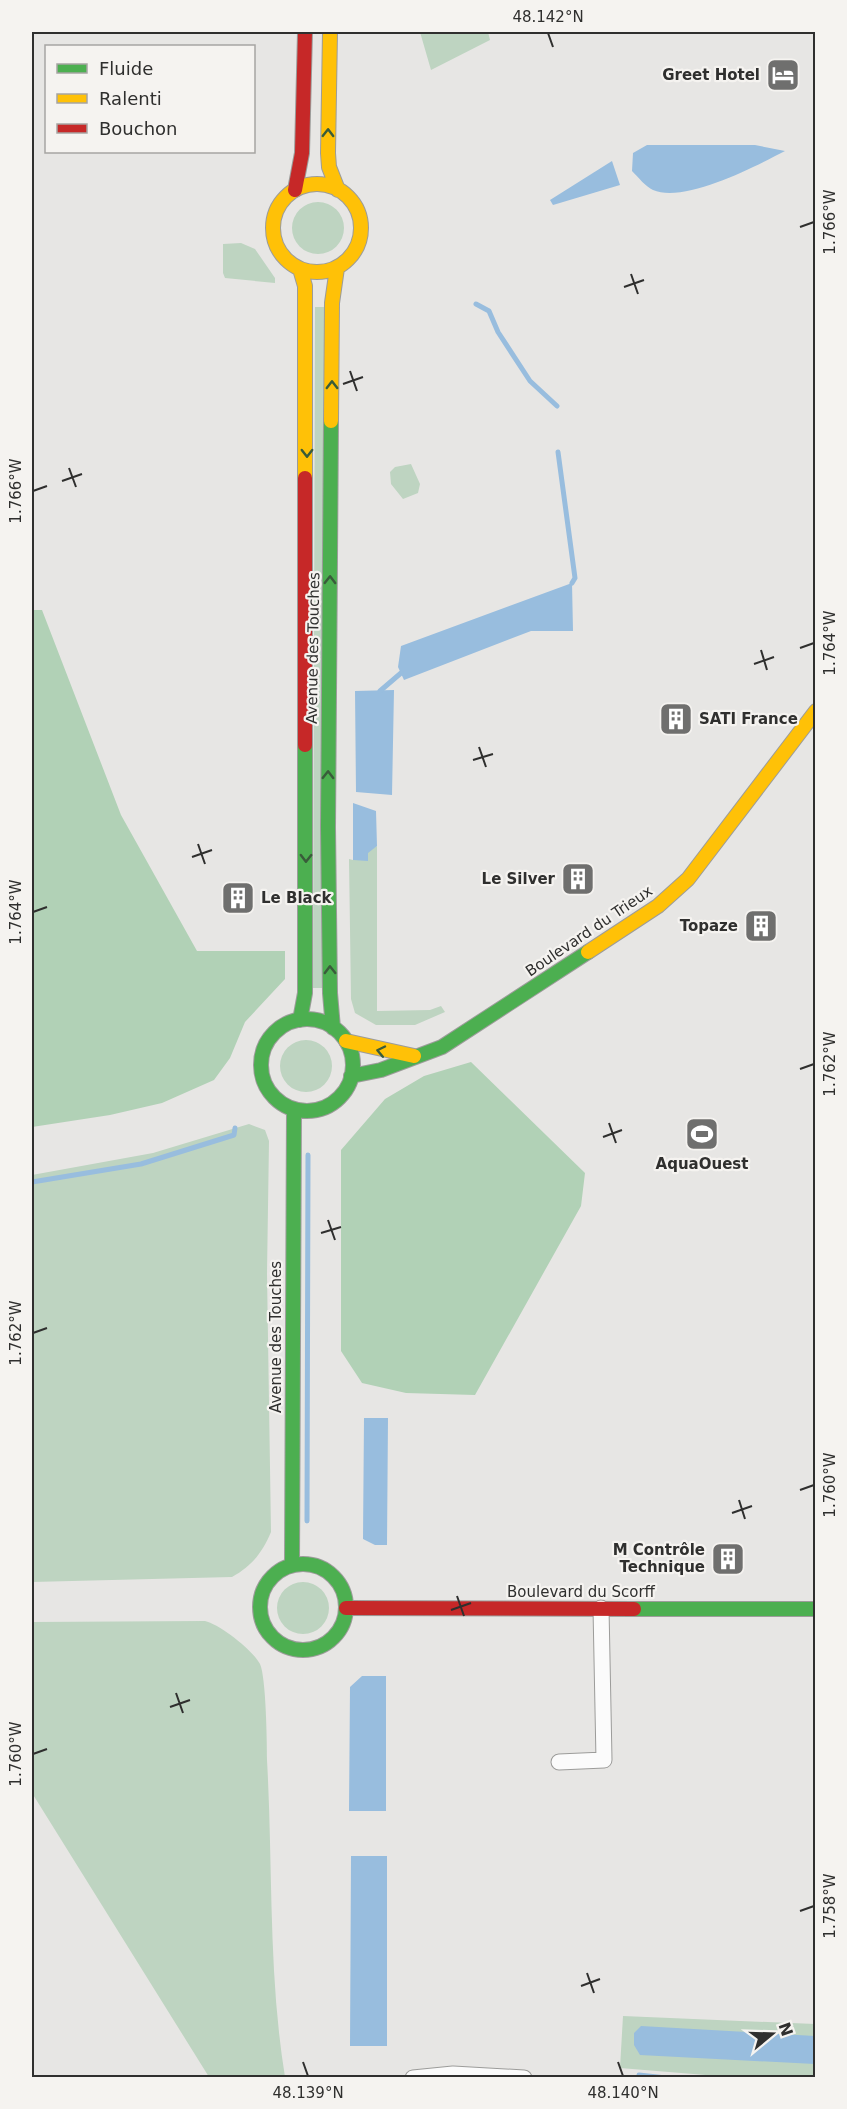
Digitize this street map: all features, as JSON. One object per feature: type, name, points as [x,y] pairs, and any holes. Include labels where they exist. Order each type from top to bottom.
[{"type":"street","points":[[295,190],[302,153],[305,32]]},
{"type":"street","points":[[330,32],[328,153],[329,167],[338,190]]},
{"type":"street","points":[[321,184],[338,190],[352,202],[357,210],[361,231],[355,251],[337,268],[319,273],[300,269],[282,255],[273,234],[276,212],[287,196],[295,190],[321,184]]},
{"type":"street","name":"Avenue des Touches","points":[[333,1028],[328,827],[332,303],[337,268]]},
{"type":"street","name":"Avenue des Touches","points":[[300,269],[305,286],[307,436],[305,993],[300,1020]]},
{"type":"street","name":"Boulevard du Trieux","points":[[351,1076],[381,1070],[442,1047],[658,906],[688,879],[816,711]]},
{"type":"street","points":[[300,1020],[317,1021],[333,1028],[346,1041],[352,1058],[351,1076],[343,1092],[330,1104],[313,1110],[294,1109],[272,1095],[263,1079],[261,1062],[265,1045],[276,1031],[300,1020]]},
{"type":"street","points":[[346,1041],[417,1057]]},
{"type":"street","name":"Avenue des Touches","points":[[292,1565],[294,1109]]},
{"type":"street","points":[[312,1564],[331,1574],[344,1595],[346,1608],[339,1630],[330,1641],[317,1647],[294,1649],[277,1641],[264,1626],[261,1616],[262,1592],[279,1570],[292,1565],[312,1564]]},
{"type":"street","name":"Boulevard du Scorff","points":[[346,1608],[816,1610]]},
{"type":"street","points":[[560,1762],[604,1760],[601,1608]]},
{"type":"street","points":[[413,2078],[453,2074],[524,2078]]},
{"type":"green space","points":[[420,32],[488,32],[490,40],[431,70]]},
{"type":"green space","points":[[313,202],[323,202],[337,209],[344,228],[337,247],[323,254],[313,254],[303,250],[296,243],[292,233],[292,223],[296,213],[303,206]]},
{"type":"green space","points":[[241,243],[255,249],[275,278],[275,283],[225,278],[223,244]]},
{"type":"green space","points":[[315,307],[324,307],[322,988],[313,988]]},
{"type":"green space","points":[[411,464],[420,484],[418,493],[403,499],[391,484],[390,472],[395,467]]},
{"type":"green space","points":[[32,610],[42,610],[121,815],[197,951],[285,951],[285,979],[245,1022],[230,1058],[214,1080],[162,1103],[110,1115],[32,1127]]},
{"type":"green space","points":[[377,846],[377,1011],[430,1010],[441,1006],[445,1012],[415,1025],[376,1025],[355,1013],[351,999],[349,859],[353,860]]},
{"type":"green space","points":[[301,1040],[311,1040],[325,1047],[332,1066],[325,1085],[311,1092],[301,1092],[291,1088],[284,1081],[280,1071],[280,1061],[284,1051],[291,1044]]},
{"type":"green space","points":[[471,1062],[585,1173],[581,1206],[475,1395],[406,1393],[362,1383],[341,1351],[341,1150],[385,1099],[424,1076]]},
{"type":"green space","points":[[249,1124],[265,1130],[269,1141],[267,1274],[271,1532],[268,1540],[251,1563],[232,1577],[32,1582],[32,1175],[153,1153]]},
{"type":"green space","points":[[303,1582],[313,1584],[321,1590],[327,1598],[329,1608],[327,1618],[321,1626],[313,1632],[303,1634],[293,1632],[285,1626],[279,1618],[277,1608],[279,1598],[285,1590],[293,1584]]},
{"type":"green space","points":[[205,1621],[227,1632],[243,1645],[256,1658],[262,1671],[265,1695],[273,1959],[285,2077],[209,2077],[32,1793],[32,1622]]},
{"type":"green space","points":[[623,2016],[815,2024],[815,2077],[730,2077],[620,2068]]},
{"type":"water","points":[[647,145],[755,145],[785,151],[701,188],[666,193],[650,189],[632,171],[633,153]]},
{"type":"water","points":[[612,161],[620,185],[553,205],[550,200]]},
{"type":"water","points":[[572,583],[573,631],[531,631],[404,680],[398,667],[401,646]]},
{"type":"water","points":[[394,690],[392,795],[356,792],[355,691]]},
{"type":"water","points":[[353,803],[376,811],[377,846],[368,853],[368,861],[353,860]]},
{"type":"water","points":[[364,1418],[388,1418],[387,1545],[375,1545],[363,1539]]},
{"type":"water","points":[[362,1676],[386,1676],[386,1811],[349,1811],[350,1687]]},
{"type":"water","points":[[351,1856],[387,1856],[387,2046],[350,2046]]},
{"type":"water","points":[[641,2026],[815,2036],[815,2064],[640,2055],[634,2045],[634,2033]]},
{"type":"waterway","points":[[476,304],[489,311],[498,332],[530,381],[557,406]]},
{"type":"waterway","points":[[558,452],[575,578],[572,583]]},
{"type":"waterway","points":[[380,691],[401,673]]},
{"type":"waterway","points":[[32,1182],[141,1164],[234,1135],[235,1128]]},
{"type":"waterway","points":[[307,1521],[308,1155]]},
{"type":"waterway","points":[[639,2075],[666,2078]]},
{"type":"traffic: fast","points":[[331,421],[328,827],[330,993],[333,1028]]},
{"type":"traffic: fast","points":[[300,1020],[305,993],[305,745]]},
{"type":"traffic: fast","points":[[351,1076],[381,1070],[442,1047],[588,952]]},
{"type":"traffic: fast","points":[[307,1019],[324,1023],[339,1033],[349,1048],[353,1065],[349,1082],[339,1097],[324,1107],[307,1111],[290,1107],[275,1097],[265,1082],[261,1065],[265,1048],[275,1033],[290,1023],[307,1019]]},
{"type":"traffic: fast","points":[[292,1565],[294,1109]]},
{"type":"traffic: fast","points":[[303,1564],[327,1571],[339,1583],[346,1607],[339,1631],[327,1643],[303,1650],[279,1643],[267,1631],[260,1607],[267,1583],[279,1571],[303,1564]]},
{"type":"traffic: fast","points":[[634,1609],[816,1609]]},
{"type":"traffic: slow","points":[[330,32],[328,153],[329,167],[338,190]]},
{"type":"traffic: slow","points":[[317,184],[334,187],[348,197],[358,211],[361,228],[358,245],[348,259],[334,269],[317,272],[300,269],[286,259],[276,245],[273,228],[276,211],[286,197],[300,187],[317,184]]},
{"type":"traffic: slow","points":[[331,421],[332,303],[337,268]]},
{"type":"traffic: slow","points":[[300,269],[305,286],[305,478]]},
{"type":"traffic: slow","points":[[588,952],[658,906],[688,879],[816,711]]},
{"type":"traffic: slow","points":[[346,1041],[414,1056]]},
{"type":"traffic: jam","points":[[295,190],[302,153],[305,32]]},
{"type":"traffic: jam","points":[[305,478],[305,745]]},
{"type":"traffic: jam","points":[[346,1608],[634,1609]]},
{"type":"place","name":"Greet Hotel","points":[[783,75]]},
{"type":"place","name":"SATI France","points":[[676,719]]},
{"type":"place","name":"Le Silver","points":[[578,879]]},
{"type":"place","name":"Le Black","points":[[238,898]]},
{"type":"place","name":"Topaze","points":[[761,926]]},
{"type":"place","name":"AquaOuest","points":[[702,1134]]},
{"type":"place","name":"M Contrôle Technique","points":[[728,1559]]}]
